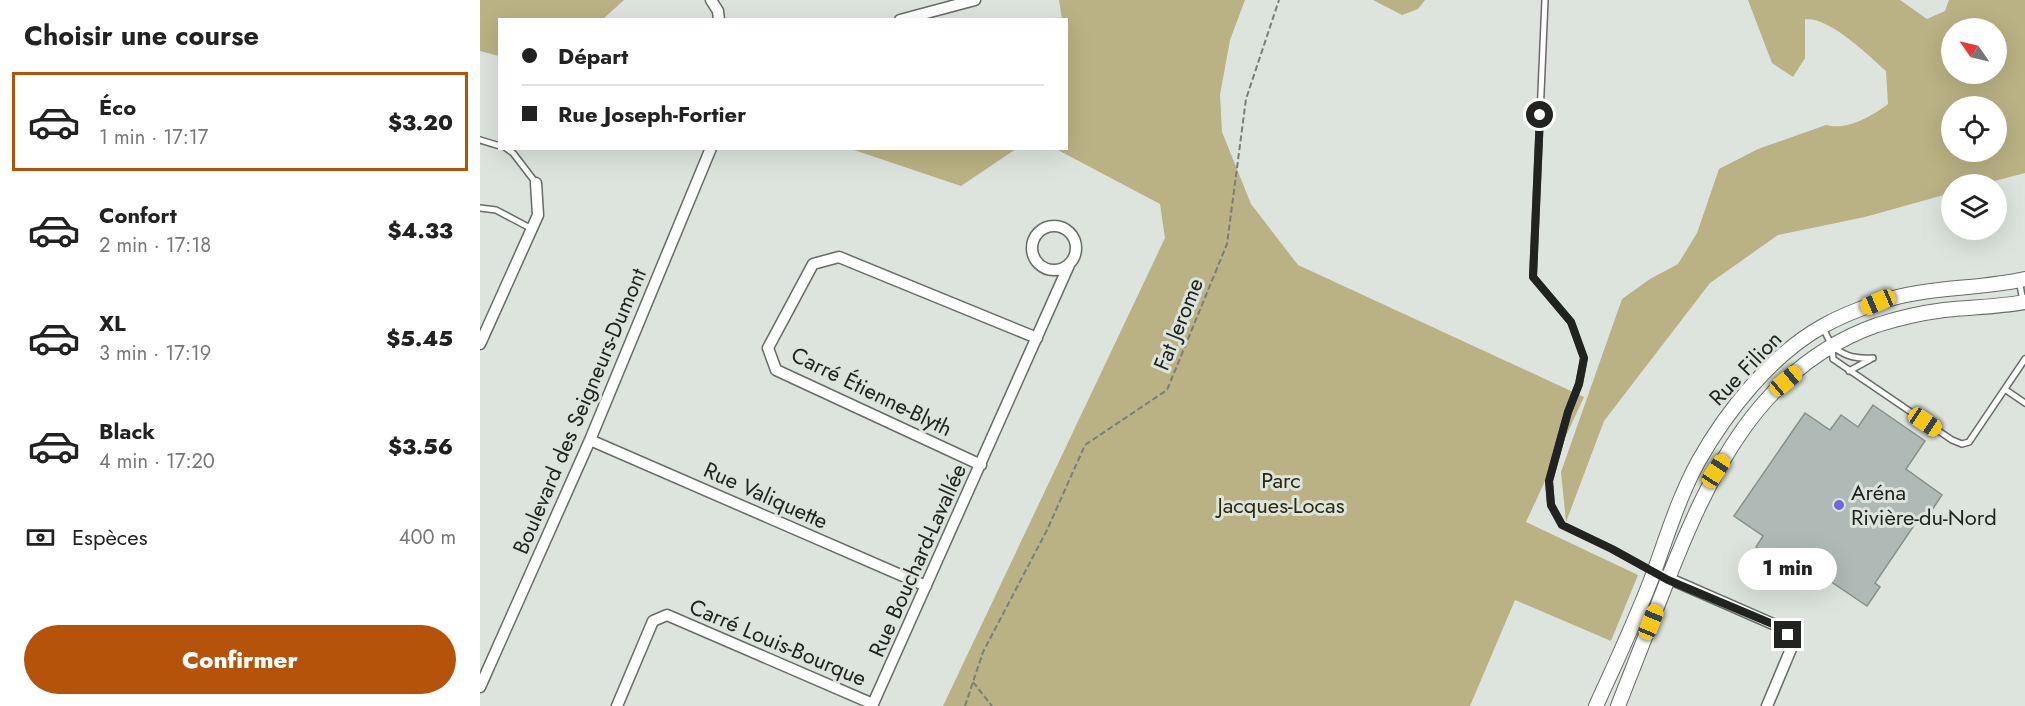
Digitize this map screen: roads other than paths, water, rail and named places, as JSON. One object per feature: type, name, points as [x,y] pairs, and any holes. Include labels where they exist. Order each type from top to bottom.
[{"type":"street","points":[[711,0],[718,11],[719,18]]},
{"type":"street","points":[[908,18],[975,0]]},
{"type":"street","name":"Boulevard des Seigneurs-Dumont","points":[[480,687],[590,440],[710,150]]},
{"type":"street","points":[[480,344],[538,215],[536,183]]},
{"type":"street","name":"Rue Bouchard-Lavallée","points":[[873,705],[1069,265],[1074,259],[1076,246],[1070,233],[1058,226],[1039,233],[1032,246],[1036,261],[1041,266],[1056,271],[1069,265]]},
{"type":"street","name":"Carré Étienne-Blyth","points":[[981,465],[776,370],[768,348],[813,264],[839,257],[1037,338]]},
{"type":"street","name":"Rue Filion","points":[[1596,706],[1654,572],[1668,531],[1697,464],[1722,422],[1751,386],[1793,347],[1823,326],[1878,302],[1928,291],[2022,279]]},
{"type":"street","name":"Rue Filion","points":[[1617,706],[1677,554],[1716,471],[1742,430],[1770,395],[1832,346],[1875,326],[1904,317],[1943,310],[2025,304]]},
{"type":"street","name":"Rue Valiquette","points":[[590,440],[926,586]]},
{"type":"street","points":[[1654,572],[1780,627],[1788,635],[1791,649],[1767,706]]},
{"type":"street","name":"Carré Louis-Bourque","points":[[617,706],[653,621],[667,615],[873,705]]},
{"type":"lane","points":[[1545,0],[1533,277],[1571,322],[1584,358],[1579,384],[1568,412],[1549,481],[1551,505],[1562,525],[1654,572]]},
{"type":"lane","points":[[480,141],[498,146]]},
{"type":"lane","points":[[509,150],[536,183]]},
{"type":"lane","points":[[480,208],[496,210],[532,229]]},
{"type":"lane","points":[[2022,279],[2025,304]]},
{"type":"lane","points":[[1823,326],[1832,346],[1833,359],[1952,440],[1962,444],[1969,442],[2025,359]]},
{"type":"lane","points":[[1832,346],[1842,354],[1855,359],[1873,358],[1849,371]]},
{"type":"lane","points":[[2006,390],[2025,403]]},
{"type":"place","name":"Aréna Rivière-du-Nord","points":[[1839,505]]},
{"type":"park label","name":"Parc Jacques-Locas","points":[[1281,492]]}]
